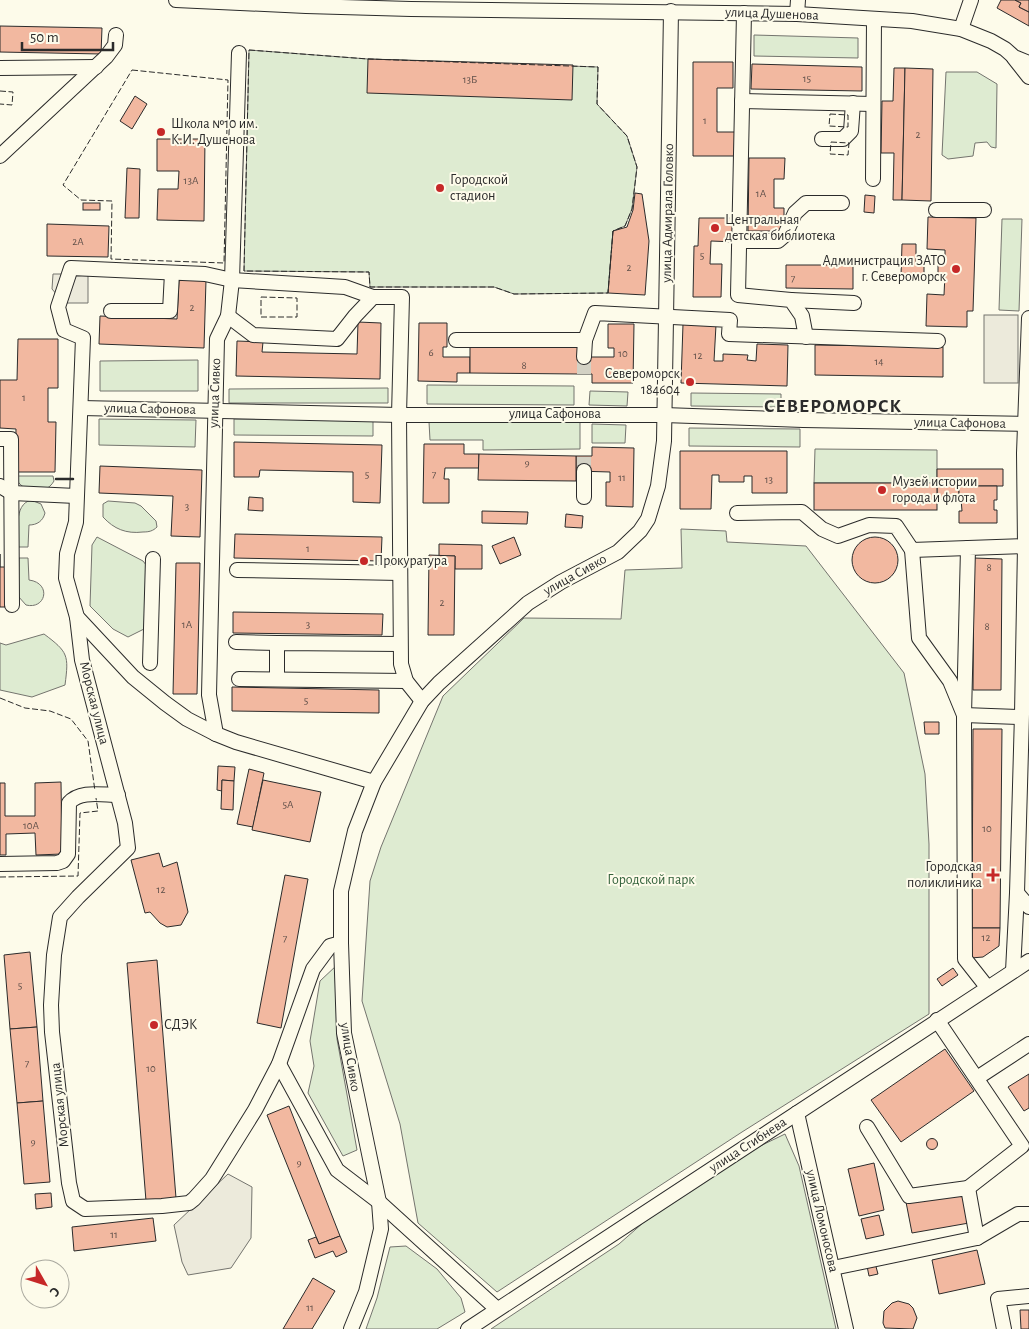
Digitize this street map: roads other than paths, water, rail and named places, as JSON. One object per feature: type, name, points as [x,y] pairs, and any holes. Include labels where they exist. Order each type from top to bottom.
[{"type":"street","name":"улица Душенова","points":[[176,0],[634,6],[671,12],[744,13],[797,7],[874,19],[912,21],[961,29],[991,40],[1014,57],[1029,63]]},
{"type":"street","points":[[961,29],[971,0]]},
{"type":"street","name":"улица Адмирала Головко","points":[[664,415],[671,12]]},
{"type":"street","points":[[744,13],[738,295],[854,303]]},
{"type":"street","points":[[873,179],[874,19]]},
{"type":"street","points":[[0,156],[106,57],[115,45],[116,35]]},
{"type":"street","name":"улица Сивко","points":[[216,734],[208,695],[217,339],[228,316],[232,280],[239,53]]},
{"type":"street","points":[[1014,57],[1029,78]]},
{"type":"street","points":[[0,68],[96,67]]},
{"type":"street","points":[[742,101],[873,104]]},
{"type":"street","points":[[822,139],[843,139],[851,132],[852,103]]},
{"type":"street","points":[[740,241],[778,241],[786,235],[795,213],[806,203],[842,203]]},
{"type":"street","points":[[936,210],[984,210]]},
{"type":"street","points":[[374,782],[236,742],[187,719],[165,704],[133,677],[77,617],[66,578],[67,554],[76,522],[83,338],[64,330],[58,307],[70,268],[205,274],[232,280],[345,287],[373,297],[402,298],[399,415],[400,644],[401,664],[406,681],[422,701]]},
{"type":"street","points":[[111,310],[170,311],[172,273]]},
{"type":"street","points":[[228,316],[253,335],[337,339],[373,297]]},
{"type":"street","points":[[791,300],[802,316],[806,337]]},
{"type":"street","points":[[584,357],[585,340],[596,314],[730,320],[729,334],[938,341]]},
{"type":"street","points":[[1014,971],[1027,546],[1029,318]]},
{"type":"street","points":[[456,340],[585,340]]},
{"type":"street","name":"улица Сафонова","points":[[81,408],[399,415],[664,415],[804,420],[1027,424]]},
{"type":"street","name":"улица Сивко","points":[[351,1329],[366,1292],[381,1229],[379,1202],[344,1033],[341,891],[356,831],[374,782],[422,701],[528,603],[561,582],[618,552],[640,531],[648,519],[658,486],[664,441],[664,415]]},
{"type":"street","points":[[0,439],[11,439],[6,489],[12,605]]},
{"type":"street","points":[[584,471],[584,497]]},
{"type":"street","points":[[6,489],[76,496]]},
{"type":"street","points":[[737,512],[802,512],[822,529],[838,536],[869,525],[896,526],[912,550],[919,638],[950,681],[964,716]]},
{"type":"street","points":[[912,550],[1027,546]]},
{"type":"street","points":[[968,548],[964,716],[965,958],[987,987]]},
{"type":"street","points":[[150,663],[153,559]]},
{"type":"street","points":[[237,570],[400,573]]},
{"type":"street","name":"Морская улица","points":[[77,617],[82,660],[125,823],[128,848],[60,917],[54,955],[51,1005],[52,1032],[69,1183],[73,1200],[85,1209],[189,1203],[212,1179],[255,1110],[279,1064],[313,969],[330,946],[341,943]]},
{"type":"street","points":[[236,642],[400,644]]},
{"type":"street","points":[[277,643],[277,679]]},
{"type":"street","points":[[238,679],[406,681]]},
{"type":"street","points":[[964,716],[1021,717]]},
{"type":"street","points":[[0,864],[57,864],[63,861],[68,854],[69,803],[73,798],[79,795],[118,795]]},
{"type":"street","points":[[1017,893],[1029,907]]},
{"type":"street","name":"улица Сгибнева","points":[[468,1329],[1029,961]]},
{"type":"street","points":[[867,1127],[909,1196],[968,1188],[1022,1146],[937,1020]]},
{"type":"street","points":[[977,1078],[1029,1044]]},
{"type":"street","points":[[279,1064],[336,1170],[379,1202],[497,1309]]},
{"type":"street","name":"улица Ломоносова","points":[[797,1113],[846,1329]]},
{"type":"street","points":[[968,1188],[977,1238]]},
{"type":"street","points":[[833,1268],[977,1238],[1018,1214],[1029,1214]]},
{"type":"street","points":[[1004,1329],[998,1300],[1029,1296]]},
{"type":"tunnel","points":[[584,357],[584,374]]},
{"type":"tunnel","points":[[584,456],[584,471]]},
{"type":"place","name":"Школа №10 им. К.И. Душенова","points":[[161,132]]},
{"type":"place","name":"Городской стадион","points":[[440,188]]},
{"type":"place","name":"Центральная детская библиотека","points":[[715,228]]},
{"type":"place","name":"Администрация ЗАТО г. Североморск","points":[[956,269]]},
{"type":"place","name":"Североморск 184604","points":[[690,382]]},
{"type":"place","name":"Музей истории города и флота","points":[[882,490]]},
{"type":"place","name":"Прокуратура","points":[[364,561]]},
{"type":"place","name":"Городская поликлиника","points":[[993,875]]},
{"type":"place","name":"СДЭК","points":[[154,1025]]},
{"type":"district","name":"СЕВЕРОМОРСК","points":[[833,406]]},
{"type":"park label","name":"Городской парк","points":[[651,880]]}]
